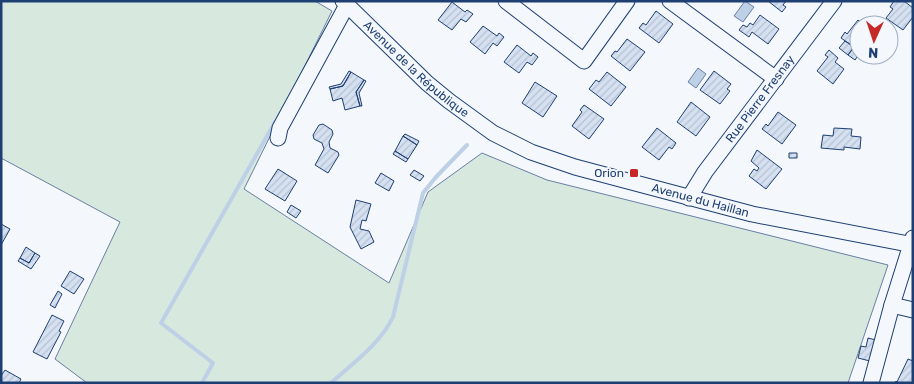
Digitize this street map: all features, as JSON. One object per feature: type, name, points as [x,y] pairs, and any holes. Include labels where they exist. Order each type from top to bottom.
[{"type":"street","points":[[506,1],[584,61],[627,1]]},
{"type":"street","points":[[670,1],[776,79]]},
{"type":"street","name":"Rue Pierre Fresnay","points":[[689,198],[705,172],[834,1]]},
{"type":"street","points":[[278,138],[280,128],[345,3]]},
{"type":"street","name":"Avenue de la République","points":[[345,3],[427,83],[449,101],[494,132]]},
{"type":"street","name":"Avenue du Haillan","points":[[494,132],[512,143],[553,160],[689,198],[761,216],[912,243]]},
{"type":"street","points":[[871,383],[892,305],[912,243]]},
{"type":"street","points":[[892,305],[913,310]]},
{"type":"shaded area","points":[[1,1],[315,1],[332,11],[244,189],[389,283],[428,192],[482,153],[547,180],[888,265],[848,383],[87,383],[55,359],[120,222],[1,158]]},
{"type":"water","points":[[745,1],[754,7],[743,22],[734,16]]},
{"type":"water","points":[[698,68],[706,74],[696,88],[688,82]]},
{"type":"building","points":[[768,1],[786,1],[783,5],[786,7],[782,12]]},
{"type":"building","points":[[894,1],[904,1],[913,8],[913,17],[903,30],[899,27],[899,15],[888,15],[893,9],[890,7]]},
{"type":"building","points":[[452,2],[465,12],[467,10],[473,14],[466,22],[461,19],[452,30],[438,20]]},
{"type":"building","points":[[656,11],[673,24],[659,43],[639,28],[643,23],[646,25]]},
{"type":"building","points":[[760,15],[779,29],[768,44],[752,32],[749,37],[739,30],[743,25],[747,27],[750,23],[753,25]]},
{"type":"building","points":[[483,26],[497,36],[499,33],[504,37],[497,46],[493,43],[485,54],[470,42]]},
{"type":"building","points":[[849,31],[849,44],[841,38],[845,32],[847,34]]},
{"type":"building","points":[[627,39],[645,52],[630,71],[611,56],[615,51],[617,52]]},
{"type":"building","points":[[845,41],[849,44],[849,54],[848,55],[839,48]]},
{"type":"building","points":[[517,45],[531,56],[533,53],[538,57],[532,65],[527,62],[519,73],[504,62]]},
{"type":"building","points":[[829,50],[838,58],[835,62],[844,69],[833,84],[817,71],[828,57],[825,55]]},
{"type":"building","points":[[349,71],[351,72],[343,86],[330,89],[329,87],[341,84]]},
{"type":"building","points":[[714,71],[731,84],[727,89],[730,91],[720,104],[700,90]]},
{"type":"building","points":[[351,72],[364,80],[356,92],[360,106],[345,110],[342,98],[333,101],[330,89],[343,86]]},
{"type":"building","points":[[607,72],[626,87],[611,106],[589,89],[596,80],[599,82]]},
{"type":"building","points":[[364,80],[366,81],[359,93],[362,106],[360,106],[356,92]]},
{"type":"building","points":[[535,82],[557,96],[543,117],[522,103]]},
{"type":"building","points":[[691,102],[710,117],[696,136],[677,122]]},
{"type":"building","points":[[584,105],[604,119],[589,139],[572,126],[582,112],[580,110]]},
{"type":"building","points":[[778,112],[796,125],[782,144],[762,129],[766,124],[768,126]]},
{"type":"building","points":[[323,124],[332,130],[333,134],[329,142],[330,148],[338,152],[339,155],[328,173],[315,165],[324,149],[322,143],[314,139],[313,135],[319,125]]},
{"type":"building","points":[[657,128],[676,143],[672,149],[669,147],[659,160],[642,147]]},
{"type":"building","points":[[834,128],[852,129],[851,136],[861,137],[860,149],[844,147],[844,150],[821,148],[823,135],[833,136]]},
{"type":"building","points":[[405,134],[419,141],[417,145],[403,136]]},
{"type":"building","points":[[403,136],[417,145],[408,159],[395,151]]},
{"type":"building","points":[[757,150],[782,169],[766,189],[749,176],[754,169],[757,171],[759,168],[751,161]]},
{"type":"building","points":[[395,151],[408,159],[406,162],[393,154]]},
{"type":"building","points":[[789,153],[797,153],[797,158],[789,158]]},
{"type":"building","points":[[278,169],[297,181],[285,201],[265,189]]},
{"type":"building","points":[[414,170],[424,176],[420,181],[410,175]]},
{"type":"building","points":[[381,173],[394,181],[389,191],[375,183]]},
{"type":"building","points":[[356,200],[371,204],[366,221],[362,220],[360,229],[369,231],[374,242],[361,249],[350,227]]},
{"type":"building","points":[[291,205],[301,211],[296,218],[287,212]]},
{"type":"building","points":[[1,224],[10,229],[1,245]]},
{"type":"building","points":[[26,247],[35,253],[29,263],[20,258]]},
{"type":"building","points":[[35,253],[40,256],[31,269],[18,261],[20,258],[29,263]]},
{"type":"building","points":[[70,271],[84,279],[74,294],[61,286]]},
{"type":"building","points":[[58,291],[62,294],[55,308],[50,305]]},
{"type":"building","points":[[52,315],[64,321],[59,331],[61,332],[47,359],[33,352]]},
{"type":"building","points":[[868,338],[876,340],[870,361],[858,358],[861,346],[866,347]]},
{"type":"building","points":[[908,359],[913,361],[913,383],[895,383],[897,382]]},
{"type":"building","points":[[5,370],[21,379],[19,383],[1,383],[1,376]]},
{"type":"waterway","points":[[202,383],[213,363],[161,323],[275,122]]},
{"type":"waterway","points":[[331,383],[365,353],[388,327],[393,317],[423,193],[467,145]]},
{"type":"place","name":"Orion","points":[[634,173]]}]
